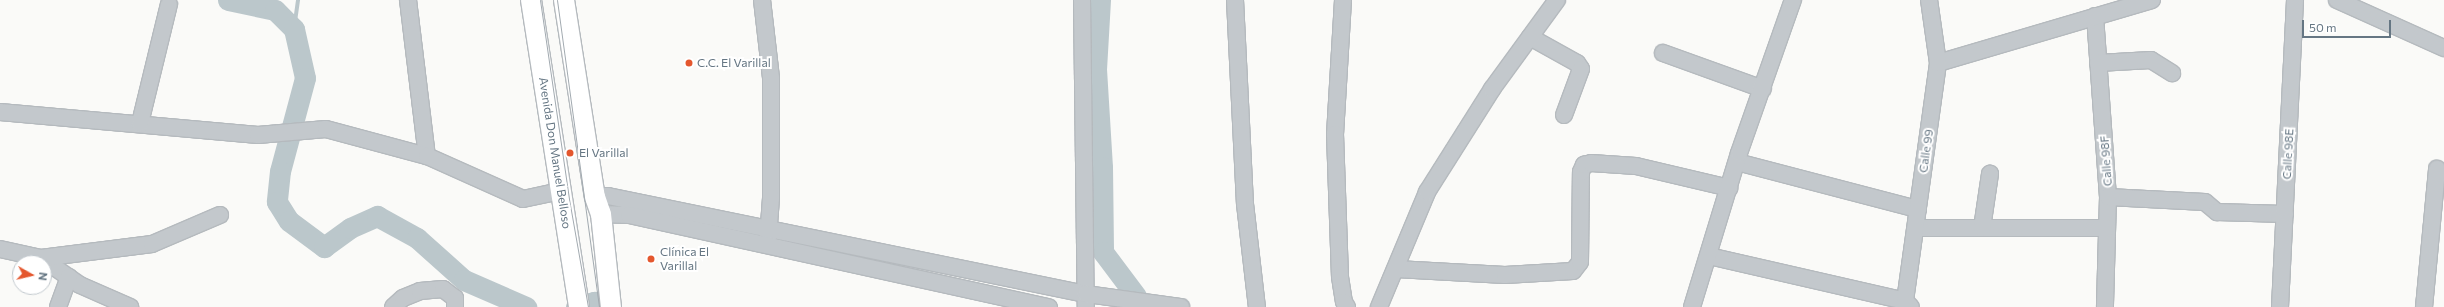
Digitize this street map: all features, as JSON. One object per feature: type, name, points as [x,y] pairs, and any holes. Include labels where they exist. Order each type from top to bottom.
[{"type":"main road","name":"Avenida Don Manuel Belloso","points":[[530,0],[562,191],[579,307]]},
{"type":"main road","points":[[564,0],[598,206],[611,307]]},
{"type":"street","points":[[408,0],[428,156]]},
{"type":"street","points":[[762,0],[771,78],[771,198],[768,236]]},
{"type":"street","points":[[1082,0],[1086,300]]},
{"type":"street","points":[[1235,0],[1245,204],[1257,307]]},
{"type":"street","points":[[1343,305],[1340,277],[1335,134],[1344,0]]},
{"type":"street","points":[[1379,307],[1427,192],[1492,89],[1557,0]]},
{"type":"street","points":[[1692,307],[1737,162],[1793,0]]},
{"type":"street","name":"Calle 99","points":[[1908,304],[1918,208],[1938,62],[1929,0]]},
{"type":"street","points":[[1938,62],[2152,0]]},
{"type":"street","name":"Calle 98E","points":[[2280,307],[2296,0]]},
{"type":"street","points":[[2337,0],[2444,48]]},
{"type":"street","points":[[140,123],[169,4]]},
{"type":"street","name":"Calle 98F","points":[[2095,16],[2108,197],[2105,307]]},
{"type":"street","points":[[1530,37],[1578,63],[1581,69],[1564,115]]},
{"type":"street","points":[[1663,53],[1763,89]]},
{"type":"street","points":[[2098,63],[2151,60],[2172,73]]},
{"type":"street","points":[[0,112],[140,123],[258,135],[326,129],[428,156],[523,199],[562,191]]},
{"type":"street","points":[[1737,162],[1918,208]]},
{"type":"street","points":[[1396,269],[1505,275],[1573,271],[1580,262],[1581,172],[1584,166],[1590,163],[1636,166],[1729,188]]},
{"type":"street","points":[[2424,307],[2437,169]]},
{"type":"street","points":[[1982,228],[1990,174]]},
{"type":"street","points":[[2108,197],[2205,202],[2217,212],[2285,214]]},
{"type":"street","points":[[598,206],[629,215],[877,253],[1086,300],[1181,307]]},
{"type":"street","points":[[52,257],[152,244],[220,215]]},
{"type":"street","points":[[1916,228],[2107,228]]},
{"type":"street","points":[[768,236],[1049,307]]},
{"type":"street","points":[[0,249],[27,255]]},
{"type":"street","points":[[1709,256],[1908,304]]},
{"type":"street","points":[[52,265],[69,277],[130,307]]},
{"type":"street","points":[[58,307],[69,277]]},
{"type":"street","points":[[392,307],[403,298],[420,291],[443,289],[455,298],[455,307]]},
{"type":"waterway","points":[[228,0],[275,10],[294,29],[305,78],[280,171],[277,202],[289,221],[324,247],[350,228],[377,216],[417,238],[464,280],[526,307]]},
{"type":"waterway","points":[[294,29],[298,0]]},
{"type":"waterway","points":[[1100,0],[1096,69],[1102,167],[1103,252],[1136,296]]},
{"type":"waterway","points":[[508,307],[512,302]]},
{"type":"waterway","points":[[576,307],[594,302],[604,307]]},
{"type":"tram line","points":[[540,0],[569,199],[588,307]]},
{"type":"tram line","points":[[557,0],[599,307]]},
{"type":"place","name":"C.C. El Varillal","points":[[689,63]]},
{"type":"place","name":"El Varillal","points":[[570,153]]},
{"type":"place","name":"Clínica El Varillal","points":[[651,259]]}]
